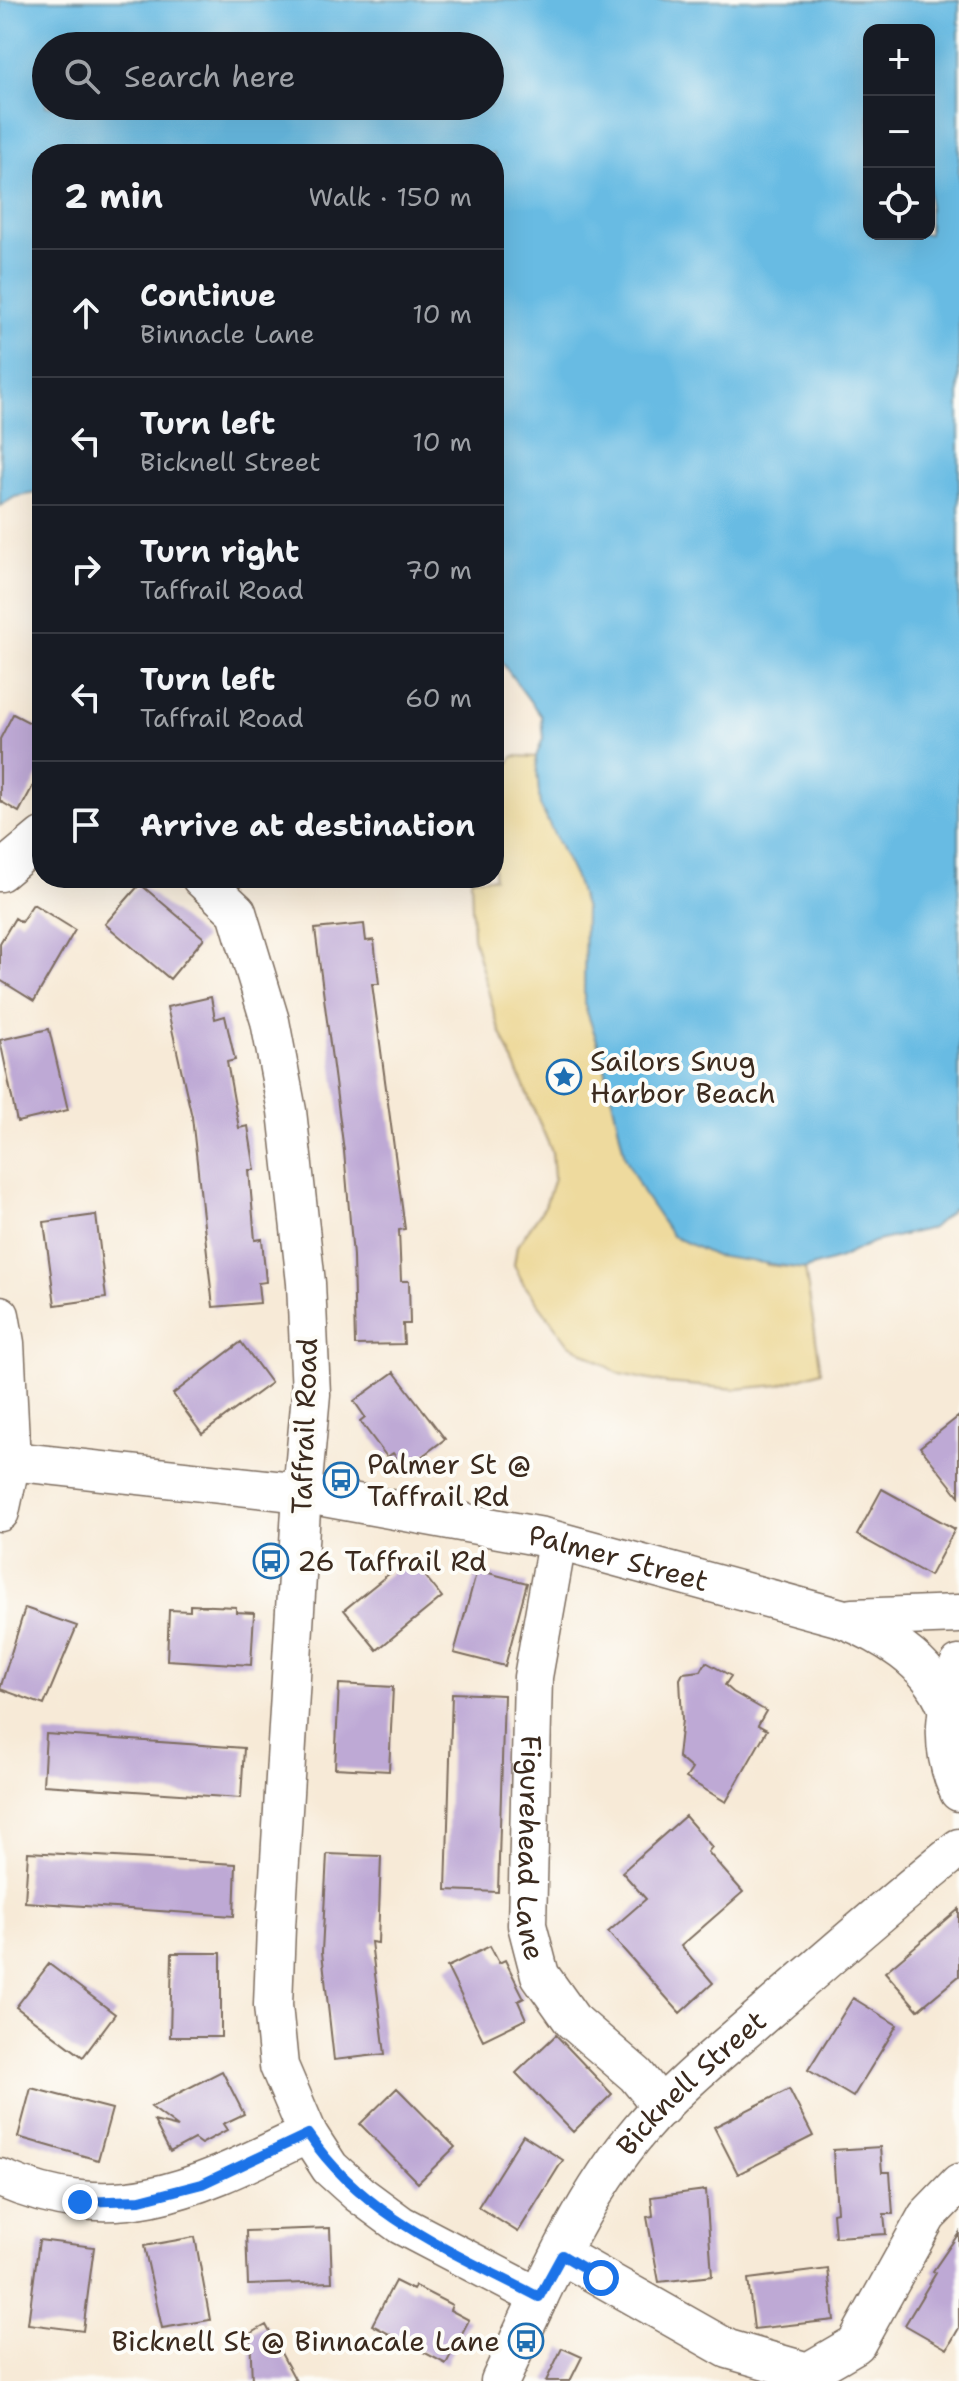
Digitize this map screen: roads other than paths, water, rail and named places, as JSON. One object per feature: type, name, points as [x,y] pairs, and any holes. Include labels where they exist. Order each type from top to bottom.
[{"type":"street","points":[[0,872],[32,845]]},
{"type":"street","name":"Taffrail Road","points":[[223,888],[237,912],[270,1021],[299,1198],[311,1394],[302,1493],[273,2005],[279,2066],[308,2134],[330,2168],[401,2225],[539,2297]]},
{"type":"street","points":[[0,1315],[5,1343],[11,1461],[0,1512]]},
{"type":"street","name":"Palmer Street","points":[[11,1461],[302,1493],[557,1542],[841,1618],[885,1636],[925,1673],[946,1705]]},
{"type":"street","name":"Figurehead Lane","points":[[557,1542],[533,1677],[527,1925],[540,1975],[572,2020],[636,2075],[662,2107]]},
{"type":"street","name":"Palmer Street","points":[[841,1618],[959,1614]]},
{"type":"street","points":[[959,1665],[946,1705],[944,1739],[950,1771],[959,1792]]},
{"type":"street","name":"Bicknell Street","points":[[500,2381],[539,2297],[601,2182],[662,2107],[912,1885],[959,1848]]},
{"type":"street","points":[[0,2178],[34,2192],[80,2202],[140,2200],[202,2184],[308,2134]]},
{"type":"street","points":[[562,2255],[728,2349],[808,2372],[856,2344],[927,2216],[959,2183]]},
{"type":"water","points":[[0,0],[959,0],[959,1204],[932,1228],[873,1242],[838,1259],[805,1269],[715,1256],[672,1236],[644,1195],[625,1157],[603,1058],[584,1003],[585,909],[575,878],[540,805],[536,757],[543,738],[541,716],[504,666],[504,144],[32,144],[32,494],[15,497],[0,506]]},
{"type":"place","name":"Sailors Snug Harbor Beach","points":[[564,1077]]},
{"type":"place","name":"Palmer St @ Taffrail Rd","points":[[341,1480]]},
{"type":"place","name":"26 Taffrail Rd","points":[[271,1561]]},
{"type":"place","name":"Bicknell St @ Binnacale Lane","points":[[526,2341]]}]
